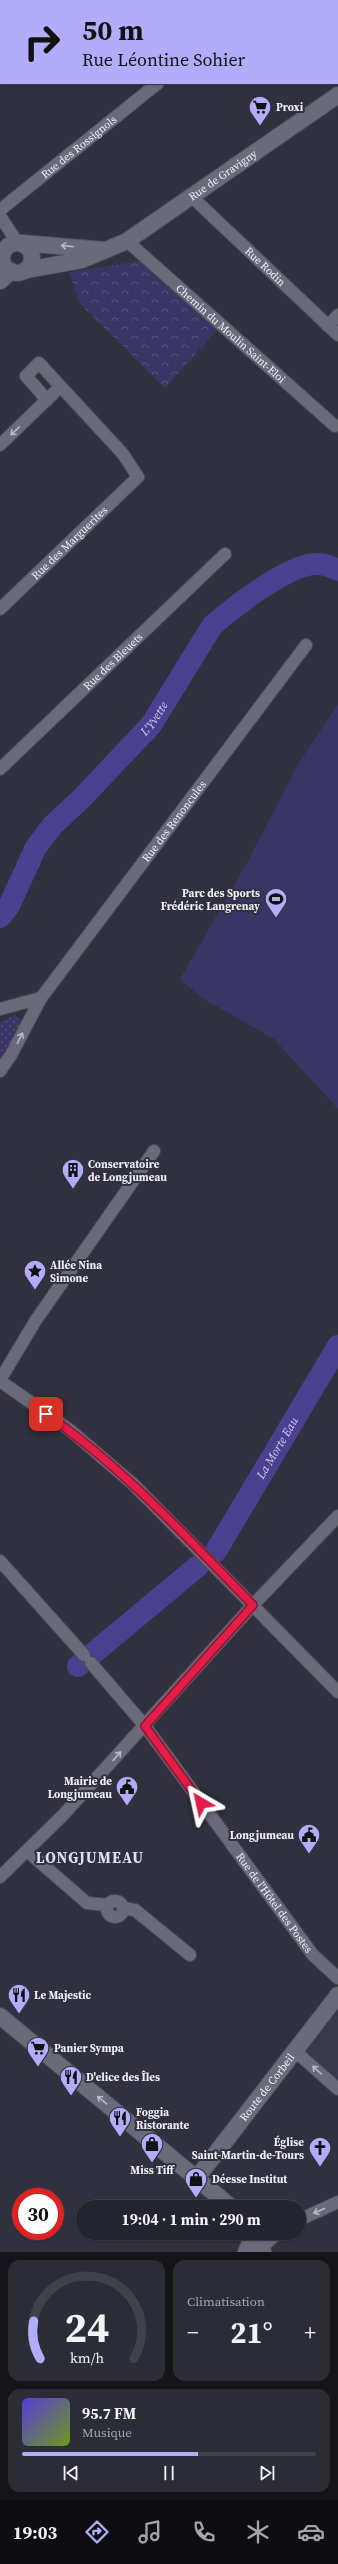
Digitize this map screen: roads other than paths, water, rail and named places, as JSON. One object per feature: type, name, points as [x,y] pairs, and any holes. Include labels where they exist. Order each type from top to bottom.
[{"type":"main road","name":"Rue de Gravigny","points":[[12,274],[82,260],[127,241],[338,95]]},
{"type":"main road","name":"Rue de Gravigny","points":[[11,246],[106,250]]},
{"type":"main road","points":[[11,246],[32,252],[32,262],[12,274],[2,260],[11,246]]},
{"type":"main road","name":"Route de Corbeil","points":[[196,2179],[338,1995]]},
{"type":"main road","points":[[0,2016],[222,2200]]},
{"type":"main road","points":[[246,2252],[251,2240]]},
{"type":"street","name":"Rue des Rossignols","points":[[0,210],[157,84]]},
{"type":"street","name":"Rue Rodin","points":[[192,197],[338,335]]},
{"type":"street","points":[[0,216],[11,246]]},
{"type":"street","name":"Chemin du Moulin Saint-Eloi","points":[[127,241],[335,426]]},
{"type":"street","points":[[328,326],[338,315]]},
{"type":"street","points":[[0,446],[30,416],[47,400],[60,387],[39,363],[26,376],[47,400]]},
{"type":"street","name":"Rue des Marguerites","points":[[0,609],[138,477],[123,454],[60,387]]},
{"type":"street","name":"Rue des Bleuets","points":[[0,769],[225,554]]},
{"type":"street","name":"Rue des Renoncules","points":[[0,1071],[11,1055],[41,998],[306,645]]},
{"type":"street","points":[[0,1009],[41,998]]},
{"type":"street","points":[[154,1151],[36,1320],[0,1381],[70,1430],[113,1465],[338,1692]]},
{"type":"street","points":[[0,1877],[64,1814],[253,1605],[338,1516]]},
{"type":"street","name":"Rue de l'Hôtel des Postes","points":[[0,1560],[145,1726],[313,1955],[338,1978]]},
{"type":"street","points":[[27,1851],[87,1903],[108,1905],[116,1901],[123,1908],[135,1910],[190,1955]]},
{"type":"street","points":[[296,2051],[338,2089]]},
{"type":"street","points":[[306,2217],[338,2202]]},
{"type":"waterway","name":"L'Yvette","points":[[0,917],[9,906],[36,847],[53,825],[81,799],[151,725],[212,626],[247,598],[277,578],[292,571],[317,564],[338,570]]},
{"type":"waterway","name":"La Morte Eau","points":[[216,1551],[338,1346]]},
{"type":"waterway","name":"La Morte Eau","points":[[78,1666],[198,1566]]},
{"type":"place","name":"Proxi","points":[[260,126]]},
{"type":"place","name":"Parc des Sports Frédéric Langrenay","points":[[276,918]]},
{"type":"place","name":"Conservatoire de Longjumeau","points":[[73,1190]]},
{"type":"place","name":"Allée Nina Simone","points":[[35,1290]]},
{"type":"place","name":"Mairie de Longjumeau","points":[[127,1806]]},
{"type":"place","name":"Longjumeau","points":[[309,1854]]},
{"type":"place","name":"Le Majestic","points":[[19,2014]]},
{"type":"place","name":"Panier Sympa","points":[[38,2068]]},
{"type":"place","name":"D'elice des Îles","points":[[71,2096]]},
{"type":"place","name":"Foggia Ristorante","points":[[120,2138]]},
{"type":"place","name":"Miss Tiff","points":[[152,2164]]},
{"type":"place","name":"Église Saint-Martin-de-Tours","points":[[320,2168]]},
{"type":"place","name":"Déesse Institut","points":[[196,2198]]},
{"type":"district","name":"LONGJUMEAU","points":[[90,1857]]}]
